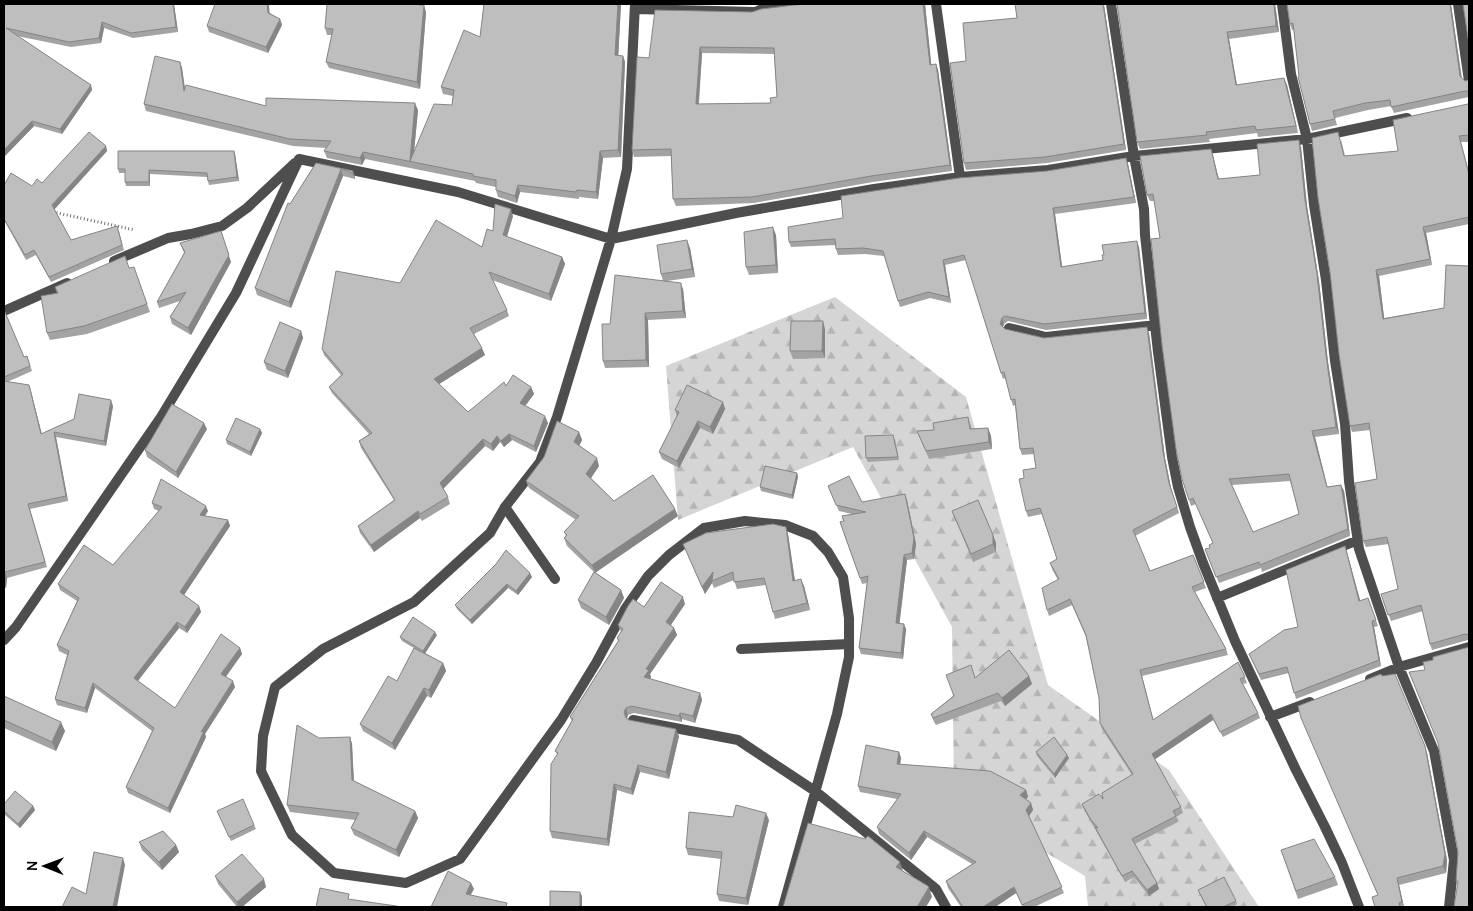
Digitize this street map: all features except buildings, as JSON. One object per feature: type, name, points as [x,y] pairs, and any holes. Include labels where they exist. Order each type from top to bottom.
[{"type":"street","points":[[783,907],[837,714],[849,656],[850,618],[843,577],[828,552],[814,536],[785,525],[745,520],[704,528],[669,555],[648,576],[625,609],[596,663],[561,720],[460,859],[406,883],[334,872],[292,835],[261,771],[262,736],[275,687],[322,649],[414,602],[490,533],[505,507],[540,462],[557,417],[611,239],[627,169],[635,6],[755,12],[762,9],[804,4]]},
{"type":"street","points":[[936,4],[960,177]]},
{"type":"street","points":[[1111,4],[1144,209],[1145,235],[1168,424],[1178,487],[1190,527],[1235,641],[1270,717],[1338,854],[1359,907]]},
{"type":"street","points":[[1282,4],[1291,74],[1307,139],[1335,361],[1346,424],[1350,480],[1359,549],[1399,668],[1434,751],[1454,860],[1449,907]]},
{"type":"street","points":[[1458,4],[1469,81]]},
{"type":"street","points":[[299,159],[458,192],[611,239],[736,213],[874,189],[960,177],[1048,170],[1134,156],[1307,139],[1422,115]]},
{"type":"street","points":[[104,266],[168,238],[222,226],[247,208],[299,159]]},
{"type":"street","points":[[4,640],[16,627],[161,417],[236,293],[299,159]]},
{"type":"street","points":[[4,311],[76,278]]},
{"type":"street","points":[[1009,328],[1046,336],[1156,325]]},
{"type":"street","points":[[505,507],[554,579]]},
{"type":"street","points":[[1217,598],[1358,540]]},
{"type":"street","points":[[741,649],[849,644]]},
{"type":"street","points":[[1362,682],[1399,668],[1469,647]]},
{"type":"street","points":[[1270,717],[1316,699]]},
{"type":"street","points":[[633,720],[738,740],[815,792],[936,889],[946,907]]},
{"type":"path","points":[[52,212],[168,238]]},
{"type":"green space","points":[[835,297],[966,397],[1048,685],[1169,770],[1259,907],[1088,907],[1085,876],[954,797],[952,627],[853,447],[678,520],[666,366]]}]
